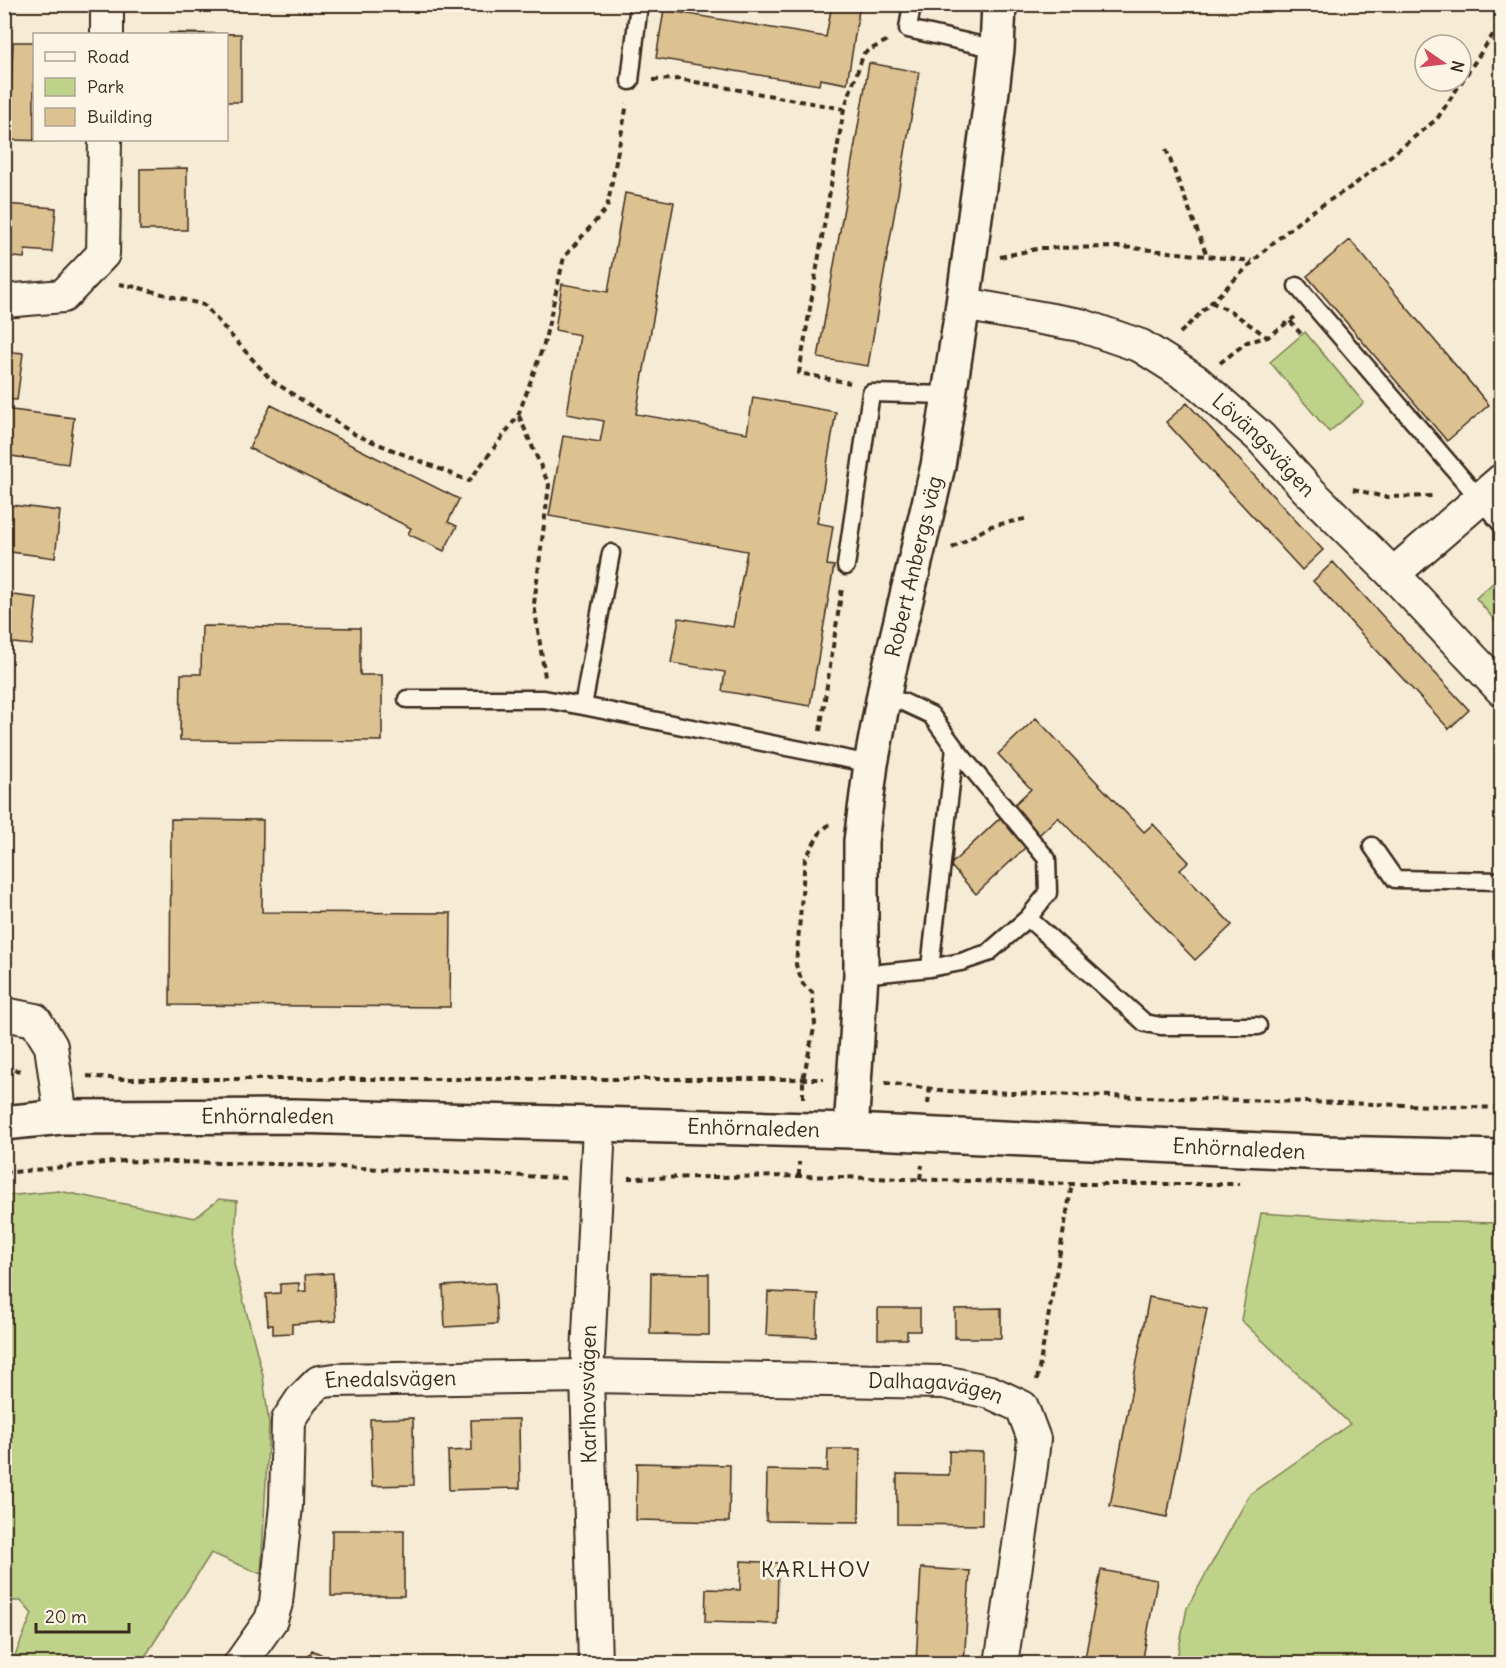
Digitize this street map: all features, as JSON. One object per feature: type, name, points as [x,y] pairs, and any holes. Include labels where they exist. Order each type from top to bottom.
[{"type":"street","points":[[106,33],[107,4]]},
{"type":"street","name":"Robert Anbergs väg","points":[[851,1131],[861,975],[861,841],[871,764],[887,679],[938,466],[963,304],[997,49],[999,4]]},
{"type":"street","points":[[4,301],[63,296],[103,254],[105,141]]},
{"type":"street","name":"Lövängsvägen","points":[[963,304],[1080,325],[1141,346],[1196,381],[1260,437],[1306,488],[1393,574],[1502,690]]},
{"type":"street","points":[[1393,574],[1491,489]]},
{"type":"street","points":[[4,1014],[35,1020],[51,1046],[61,1117]]},
{"type":"street","name":"Enhörnaleden","points":[[4,1123],[61,1117],[294,1116],[851,1131],[1326,1153],[1502,1157]]},
{"type":"street","name":"Karlhovsvägen","points":[[595,1664],[587,1376],[599,1126]]},
{"type":"street","name":"Dalhagavägen","points":[[587,1376],[944,1382],[990,1392],[1022,1407],[1034,1439],[1000,1664]]},
{"type":"street","name":"Enedalsvägen","points":[[240,1664],[271,1620],[276,1603],[286,1504],[288,1420],[302,1399],[319,1382],[587,1376]]},
{"type":"lane","points":[[630,81],[639,4]]},
{"type":"lane","points":[[912,4],[908,29],[997,49]]},
{"type":"lane","points":[[1297,286],[1491,489],[1502,525]]},
{"type":"lane","points":[[846,566],[871,393],[948,395]]},
{"type":"lane","points":[[583,706],[611,553]]},
{"type":"lane","points":[[407,699],[549,700],[871,764]]},
{"type":"lane","points":[[861,975],[930,968],[962,962],[988,953],[1028,918],[1048,893],[1047,859],[955,748],[931,715],[903,702],[883,699]]},
{"type":"lane","points":[[930,968],[955,748]]},
{"type":"lane","points":[[1372,846],[1395,879],[1502,881]]},
{"type":"lane","points":[[1028,918],[1145,1023],[1161,1026],[1258,1026]]},
{"type":"path","points":[[1165,361],[1174,339],[1252,261],[1308,214],[1354,185],[1437,118],[1502,21]]},
{"type":"path","points":[[871,393],[857,384],[799,373],[844,109],[864,53],[908,29]]},
{"type":"path","points":[[80,278],[136,286],[204,305],[271,380],[356,435],[469,481],[519,416],[544,344],[564,257],[607,208],[630,81],[679,79],[844,109]]},
{"type":"path","points":[[1166,149],[1207,256]]},
{"type":"path","points":[[967,266],[1041,248],[1123,247],[1252,261]]},
{"type":"path","points":[[1211,302],[1232,312],[1268,338]]},
{"type":"path","points":[[1196,381],[1247,342],[1268,338],[1312,304]]},
{"type":"path","points":[[1290,321],[1302,335]]},
{"type":"path","points":[[519,416],[549,485],[534,604],[549,700]]},
{"type":"path","points":[[1306,488],[1323,481],[1384,497],[1442,495],[1491,489]]},
{"type":"path","points":[[946,551],[991,526],[1029,518]]},
{"type":"path","points":[[817,753],[846,566]]},
{"type":"path","points":[[4,1069],[122,1079],[855,1079],[948,1091],[1502,1108]]},
{"type":"path","points":[[4,1173],[123,1161],[276,1164],[597,1180],[803,1176],[1072,1184],[1246,1184]]},
{"type":"path","points":[[1022,1407],[1039,1378],[1072,1184]]},
{"type":"green space","points":[[1305,332],[1364,403],[1329,432],[1270,362]]},
{"type":"green space","points":[[1501,576],[1501,628],[1476,598]]},
{"type":"green space","points":[[59,1191],[195,1218],[219,1199],[237,1201],[234,1264],[263,1376],[269,1424],[261,1574],[211,1553],[141,1663],[12,1663],[32,1614],[21,1601],[5,1601],[5,1196]]},
{"type":"green space","points":[[1261,1213],[1385,1221],[1501,1223],[1501,1663],[1176,1663],[1187,1608],[1250,1494],[1350,1424],[1241,1320]]},
{"type":"building","points":[[18,4],[60,4],[60,7],[18,6]]},
{"type":"building","points":[[832,4],[860,4],[847,84],[820,79],[819,85],[656,58],[664,10],[826,37]]},
{"type":"building","points":[[228,34],[241,34],[241,102],[228,102]]},
{"type":"building","points":[[13,42],[33,42],[33,140],[4,140],[4,90],[11,91]]},
{"type":"building","points":[[869,63],[919,72],[868,366],[818,358]]},
{"type":"building","points":[[187,168],[187,230],[140,230],[140,169]]},
{"type":"building","points":[[625,193],[674,202],[636,414],[747,433],[753,397],[836,412],[817,523],[833,526],[827,565],[834,566],[810,706],[722,691],[725,672],[671,663],[679,618],[733,627],[747,551],[549,516],[563,436],[600,442],[604,421],[567,414],[580,335],[555,330],[562,284],[608,292]]},
{"type":"building","points":[[4,204],[56,208],[52,252],[25,250],[24,258],[4,256]]},
{"type":"building","points":[[1350,240],[1489,405],[1447,441],[1307,276]]},
{"type":"building","points":[[4,351],[23,353],[17,400],[4,399]]},
{"type":"building","points":[[1187,403],[1323,550],[1302,570],[1166,422]]},
{"type":"building","points":[[271,405],[459,499],[448,522],[457,526],[444,551],[408,534],[411,528],[249,448]]},
{"type":"building","points":[[4,409],[74,418],[68,464],[4,455]]},
{"type":"building","points":[[4,504],[60,511],[55,558],[4,551]]},
{"type":"building","points":[[1333,562],[1469,710],[1449,729],[1313,581]]},
{"type":"building","points":[[4,594],[37,598],[32,645],[4,642]]},
{"type":"building","points":[[202,626],[360,628],[360,675],[382,675],[382,741],[180,740],[181,674],[201,674]]},
{"type":"building","points":[[1036,718],[1144,832],[1153,824],[1189,862],[1180,870],[1232,925],[1195,960],[1058,817],[976,894],[950,865],[1031,789],[998,754]]},
{"type":"building","points":[[171,819],[263,820],[262,912],[451,913],[450,1007],[170,1005]]},
{"type":"building","points":[[333,1273],[336,1321],[292,1324],[292,1333],[273,1334],[273,1325],[268,1325],[266,1294],[280,1293],[280,1284],[299,1283],[299,1292],[306,1291],[305,1275]]},
{"type":"building","points":[[651,1273],[709,1274],[709,1335],[650,1334]]},
{"type":"building","points":[[495,1283],[497,1324],[445,1327],[443,1286]]},
{"type":"building","points":[[768,1292],[818,1294],[816,1337],[766,1335]]},
{"type":"building","points":[[1149,1297],[1207,1308],[1167,1517],[1110,1506]]},
{"type":"building","points":[[878,1308],[920,1308],[920,1331],[907,1331],[907,1339],[878,1339]]},
{"type":"building","points":[[1001,1308],[1001,1338],[955,1338],[955,1309]]},
{"type":"building","points":[[413,1418],[414,1485],[372,1486],[370,1419]]},
{"type":"building","points":[[519,1419],[520,1488],[449,1490],[448,1451],[472,1450],[471,1420]]},
{"type":"building","points":[[828,1449],[860,1449],[859,1522],[766,1521],[767,1470],[827,1471]]},
{"type":"building","points":[[949,1451],[983,1452],[982,1525],[897,1524],[897,1474],[949,1475]]},
{"type":"building","points":[[637,1463],[730,1465],[729,1522],[636,1520]]},
{"type":"building","points":[[332,1530],[404,1530],[404,1596],[331,1596]]},
{"type":"building","points":[[741,1561],[778,1563],[777,1624],[705,1622],[706,1589],[740,1590]]},
{"type":"building","points":[[921,1568],[970,1571],[964,1664],[916,1664]]},
{"type":"building","points":[[1101,1570],[1157,1580],[1142,1664],[1084,1664]]},
{"type":"building","points":[[312,1650],[341,1664],[305,1664]]},
{"type":"district","name":"KARLHOV","points":[[816,1569]]}]
